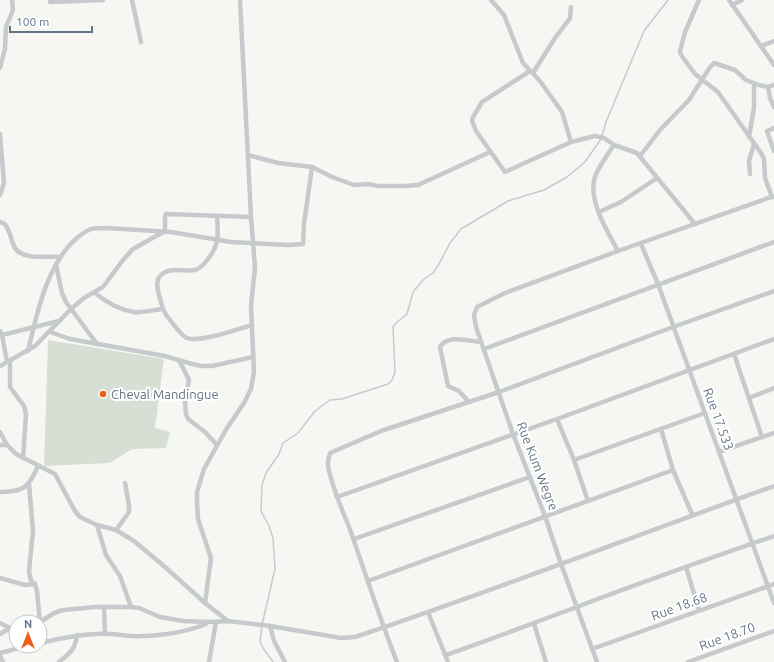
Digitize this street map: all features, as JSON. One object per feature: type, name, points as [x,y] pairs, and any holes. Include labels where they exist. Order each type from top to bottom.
[{"type":"street","points":[[0,68],[5,49],[6,27],[13,10],[12,0]]},
{"type":"street","points":[[50,2],[103,0]]},
{"type":"street","points":[[132,0],[141,42]]},
{"type":"street","points":[[205,603],[211,558],[198,519],[198,492],[204,470],[251,389],[254,372],[251,306],[255,267],[240,0]]},
{"type":"street","points":[[491,0],[504,16],[523,63],[540,80],[562,112],[572,142]]},
{"type":"street","points":[[614,145],[596,175],[594,190],[599,212],[605,228],[618,251],[773,197],[765,178],[764,159],[718,92],[695,74],[683,59],[680,51],[699,0]]},
{"type":"street","points":[[729,0],[774,65]]},
{"type":"street","points":[[732,5],[742,0]]},
{"type":"street","points":[[571,7],[570,18],[531,72],[482,102],[473,117],[473,125],[505,172],[572,142],[595,136],[604,138],[614,145],[631,150],[640,156],[695,224]]},
{"type":"street","points":[[761,46],[774,42]]},
{"type":"street","points":[[640,156],[660,130],[689,100],[712,65],[716,64],[735,70],[746,80],[754,83],[768,87],[774,86]]},
{"type":"street","points":[[749,137],[754,108],[754,83]]},
{"type":"street","points":[[768,87],[770,98],[774,107]]},
{"type":"street","points":[[774,128],[767,131],[774,151]]},
{"type":"street","points":[[0,134],[4,183],[0,194]]},
{"type":"street","points":[[750,174],[749,161],[754,144]]},
{"type":"street","points":[[248,155],[278,163],[312,167],[332,177],[354,185],[371,184],[378,186],[412,186],[432,179],[490,152]]},
{"type":"street","points":[[28,351],[48,282],[60,257],[74,241],[90,229],[102,228],[165,231],[218,240],[288,245],[303,244],[304,224],[312,167]]},
{"type":"street","points":[[599,212],[621,202],[657,178]]},
{"type":"street","points":[[165,231],[165,216],[168,213],[251,217]]},
{"type":"street","points":[[217,216],[218,240],[212,254],[201,267],[195,270],[172,270],[164,272],[157,280],[162,309],[178,330],[187,338],[192,339],[216,335],[252,325]]},
{"type":"street","points":[[0,222],[5,224],[16,249],[21,254],[28,256],[60,257]]},
{"type":"street","points":[[0,366],[28,351],[50,332],[71,309],[84,298],[103,287],[133,249],[165,231]]},
{"type":"street","points":[[484,349],[774,242]]},
{"type":"street","name":"Rue 17.533","points":[[641,244],[658,284],[774,603]]},
{"type":"street","name":"Rue Kum Wegre","points":[[597,662],[576,607],[546,516],[513,434],[474,320],[475,310],[482,304],[505,293],[618,251]]},
{"type":"street","points":[[56,265],[62,293],[71,309],[81,320],[97,344]]},
{"type":"street","points":[[398,662],[384,628],[354,539],[337,497],[328,466],[328,458],[330,453],[382,431],[499,392],[774,291]]},
{"type":"street","points":[[95,293],[113,305],[132,311],[141,312],[162,309]]},
{"type":"street","points":[[23,458],[26,414],[24,406],[10,387],[9,361],[1,333],[34,327],[60,320]]},
{"type":"street","points":[[50,332],[70,339],[166,356],[192,364],[212,366],[253,357]]},
{"type":"street","points":[[469,402],[459,391],[448,386],[440,347],[441,344],[447,340],[455,339],[481,342]]},
{"type":"street","points":[[337,497],[774,340]]},
{"type":"street","points":[[734,354],[762,437]]},
{"type":"street","points":[[180,360],[189,380],[185,401],[188,419],[205,432],[217,446]]},
{"type":"street","points":[[748,398],[774,388]]},
{"type":"street","points":[[574,460],[704,413]]},
{"type":"street","points":[[557,419],[574,460],[588,501]]},
{"type":"street","points":[[661,429],[673,470],[692,514]]},
{"type":"street","points":[[0,432],[7,445],[23,458],[55,474],[75,511],[80,517],[97,525],[116,530],[134,541],[228,621]]},
{"type":"street","points":[[719,452],[774,433]]},
{"type":"street","points":[[0,445],[7,445]]},
{"type":"street","points":[[38,466],[29,484],[33,531],[29,572],[31,580],[35,584],[37,591],[39,614]]},
{"type":"street","points":[[368,581],[673,470]]},
{"type":"street","points":[[354,539],[530,478]]},
{"type":"street","points":[[116,530],[128,512],[129,505],[126,483]]},
{"type":"street","points":[[0,492],[18,490],[29,484]]},
{"type":"street","points":[[48,618],[58,611],[104,607],[131,607],[139,608],[160,617],[171,619],[194,622],[228,621],[270,626],[341,638],[355,637],[384,628],[561,564],[692,514],[774,486]]},
{"type":"street","points":[[97,525],[106,554],[120,576],[131,607]]},
{"type":"street","points":[[446,655],[774,536]]},
{"type":"street","points":[[686,567],[699,610]]},
{"type":"street","points":[[0,578],[24,585],[35,584]]},
{"type":"street","name":"Rue 18.68","points":[[592,649],[774,584]]},
{"type":"street","points":[[104,607],[104,634]]},
{"type":"street","points":[[428,612],[448,662]]},
{"type":"street","points":[[48,642],[77,635],[104,634],[144,636],[172,633],[209,622]]},
{"type":"street","points":[[209,662],[216,622]]},
{"type":"street","points":[[534,624],[546,662]]},
{"type":"street","points":[[270,626],[274,641],[285,662]]},
{"type":"street","name":"Rue 18.70","points":[[688,662],[774,631]]},
{"type":"street","points":[[59,662],[73,650],[77,635]]},
{"type":"street","points":[[0,656],[3,662]]},
{"type":"shaded area","name":"Cheval Mandingue","points":[[48,340],[164,359],[155,428],[170,432],[166,448],[132,449],[110,463],[44,466]]},
{"type":"waterway","points":[[273,662],[260,642],[262,625],[275,569],[273,538],[269,526],[261,511],[262,485],[266,473],[279,454],[283,443],[298,433],[315,411],[330,400],[342,399],[388,384],[392,380],[395,372],[393,327],[407,314],[413,292],[424,279],[433,273],[450,243],[461,229],[508,201],[544,190],[567,177],[585,162],[601,139],[606,122],[644,31],[668,0]]},
{"type":"place","name":"Cheval Mandingue","points":[[103,394]]}]
